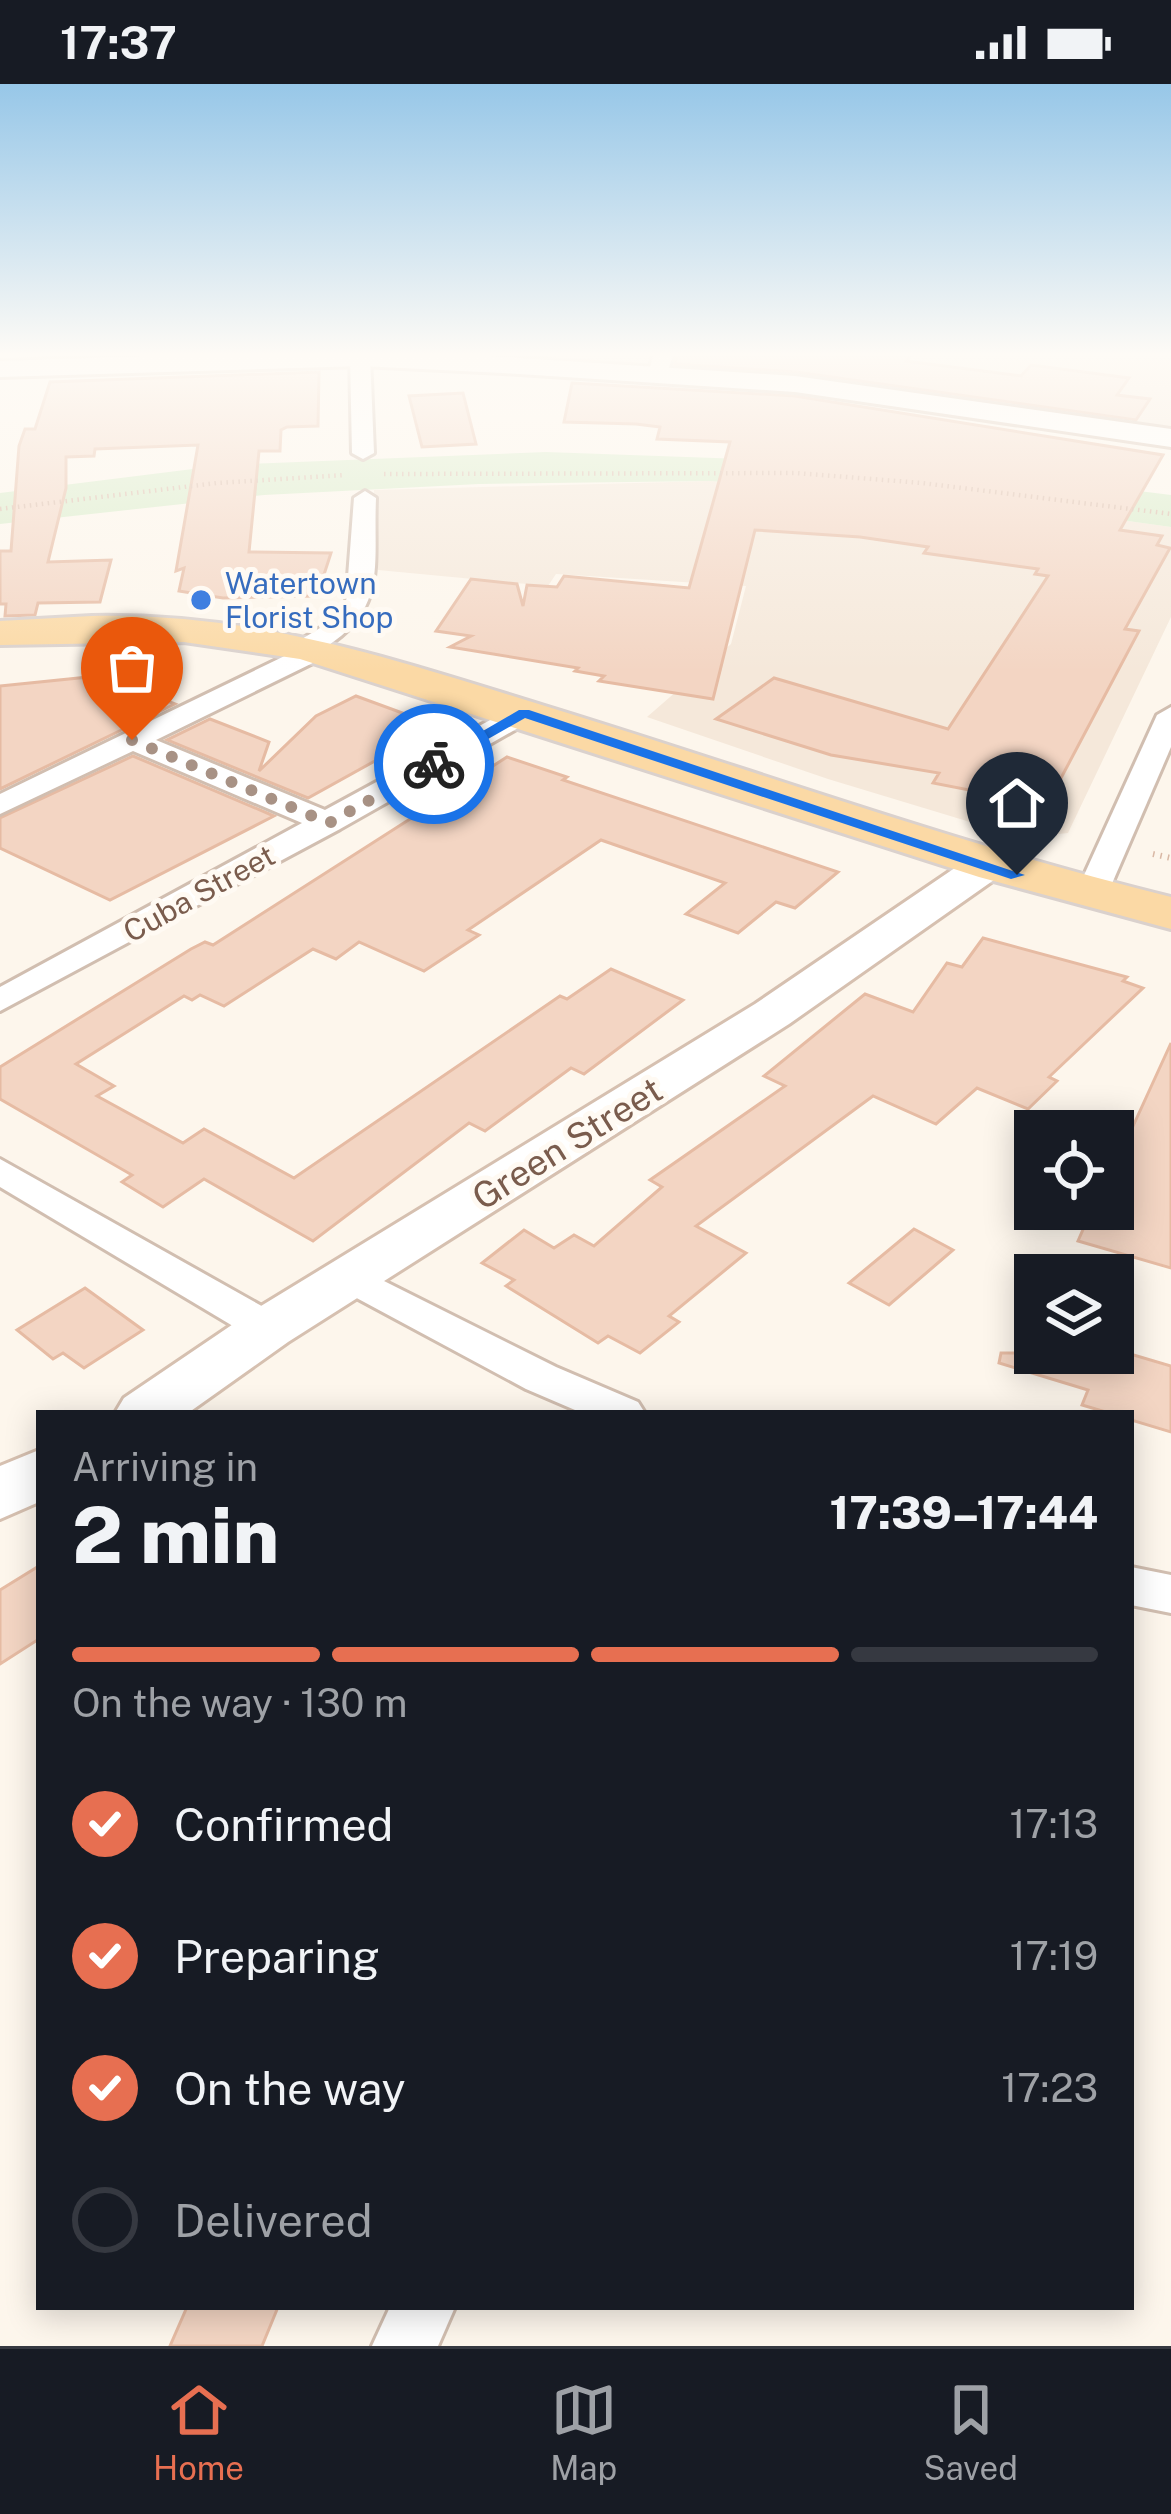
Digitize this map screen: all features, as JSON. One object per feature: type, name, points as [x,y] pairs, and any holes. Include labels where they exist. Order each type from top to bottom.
[{"type":"main road","points":[[0,633],[156,627],[311,649],[524,713],[986,866],[1171,913]]},
{"type":"street","points":[[0,805],[311,649],[342,625],[358,604],[365,498]]},
{"type":"street","name":"Cuba Street","points":[[0,1001],[524,713]]},
{"type":"street","points":[[1091,895],[1171,716]]},
{"type":"street","points":[[132,740],[329,823]]},
{"type":"street","name":"Green Street","points":[[153,1410],[268,1328],[772,1014],[986,866]]},
{"type":"street","points":[[0,1171],[268,1328]]},
{"type":"street","points":[[352,1278],[541,1378],[616,1410]]},
{"type":"street","points":[[0,1495],[36,1475]]},
{"type":"street","points":[[1134,1587],[1171,1594]]},
{"type":"street","points":[[405,2346],[422,2310]]},
{"type":"path","points":[[0,508],[317,476],[718,471],[882,478],[1171,514]]},
{"type":"path","points":[[1153,854],[1171,858]]},
{"type":"shaded area","points":[[709,481],[949,496],[1171,527],[1171,617],[1068,833],[1023,838],[647,717],[731,644],[746,586],[556,574],[548,586],[378,570],[374,490]]},
{"type":"green space","points":[[784,461],[908,465],[1171,495],[1171,527],[949,496],[709,481],[479,484],[264,495],[0,524],[0,493],[225,465]]},
{"type":"building","points":[[18,461],[66,461],[66,488],[48,562],[111,560],[100,602],[38,603],[35,615],[5,616],[6,604],[0,604],[0,551],[11,551]]},
{"type":"building","points":[[195,461],[258,461],[249,552],[331,553],[317,596],[223,598],[179,591],[184,568],[176,571]]},
{"type":"building","points":[[725,461],[1160,461],[1120,530],[1162,536],[1157,545],[1170,548],[1125,629],[1139,631],[1052,795],[1037,792],[1031,802],[933,783],[939,773],[831,755],[716,719],[774,678],[948,729],[1048,576],[1035,574],[1038,569],[924,553],[928,547],[860,537],[755,530],[713,699],[599,681],[604,676],[575,671],[578,668],[450,647],[471,636],[436,631],[471,579],[517,584],[523,606],[527,585],[557,587],[564,576],[689,588]]},
{"type":"building","points":[[89,677],[90,687],[131,704],[147,693],[175,704],[0,789],[0,686]]},
{"type":"building","points":[[356,696],[438,726],[308,798],[167,740],[210,719],[269,742],[259,771],[316,716]]},
{"type":"building","points":[[133,756],[274,816],[110,900],[0,848],[0,818]]},
{"type":"building","points":[[507,757],[838,872],[795,908],[776,902],[738,933],[686,914],[725,883],[601,840],[468,930],[479,935],[424,971],[359,942],[336,959],[313,949],[224,1006],[200,995],[192,1000],[184,996],[76,1064],[114,1086],[97,1096],[183,1143],[204,1129],[294,1178],[560,996],[567,999],[611,969],[683,1000],[584,1074],[571,1068],[485,1131],[469,1123],[313,1241],[204,1179],[163,1207],[122,1182],[132,1175],[0,1099],[0,1067],[191,949],[205,942],[213,945]]},
{"type":"building","points":[[983,938],[1127,977],[1123,981],[1143,988],[1049,1077],[1057,1081],[1028,1109],[977,1088],[936,1124],[873,1096],[696,1226],[746,1253],[669,1316],[679,1322],[640,1353],[608,1336],[598,1343],[506,1286],[514,1280],[482,1263],[524,1230],[554,1248],[574,1235],[594,1246],[662,1187],[650,1180],[785,1086],[764,1076],[865,994],[913,1012],[947,963],[962,967]]},
{"type":"building","points":[[1171,1043],[1171,1268],[1078,1241],[1083,1230],[1134,1230],[1134,1124]]},
{"type":"building","points":[[914,1229],[953,1250],[889,1305],[849,1283]]},
{"type":"building","points":[[85,1288],[143,1330],[84,1368],[63,1353],[53,1359],[17,1330]]},
{"type":"building","points":[[1001,1353],[1014,1353],[1014,1368],[999,1363]]},
{"type":"building","points":[[1134,1355],[1171,1366],[1171,1432],[1134,1421],[1134,1410],[1082,1405],[1088,1390],[1035,1374],[1134,1374]]},
{"type":"building","points":[[36,1568],[36,1641],[0,1664],[0,1590]]},
{"type":"building","points":[[186,2310],[277,2310],[262,2346],[170,2346]]},
{"type":"way so far","points":[[132,740],[329,823],[434,764]]},
{"type":"place","name":"Watertown Florist Shop","points":[[201,600]]},
{"type":"route","points":[[434,764],[524,713],[1017,875]]}]
